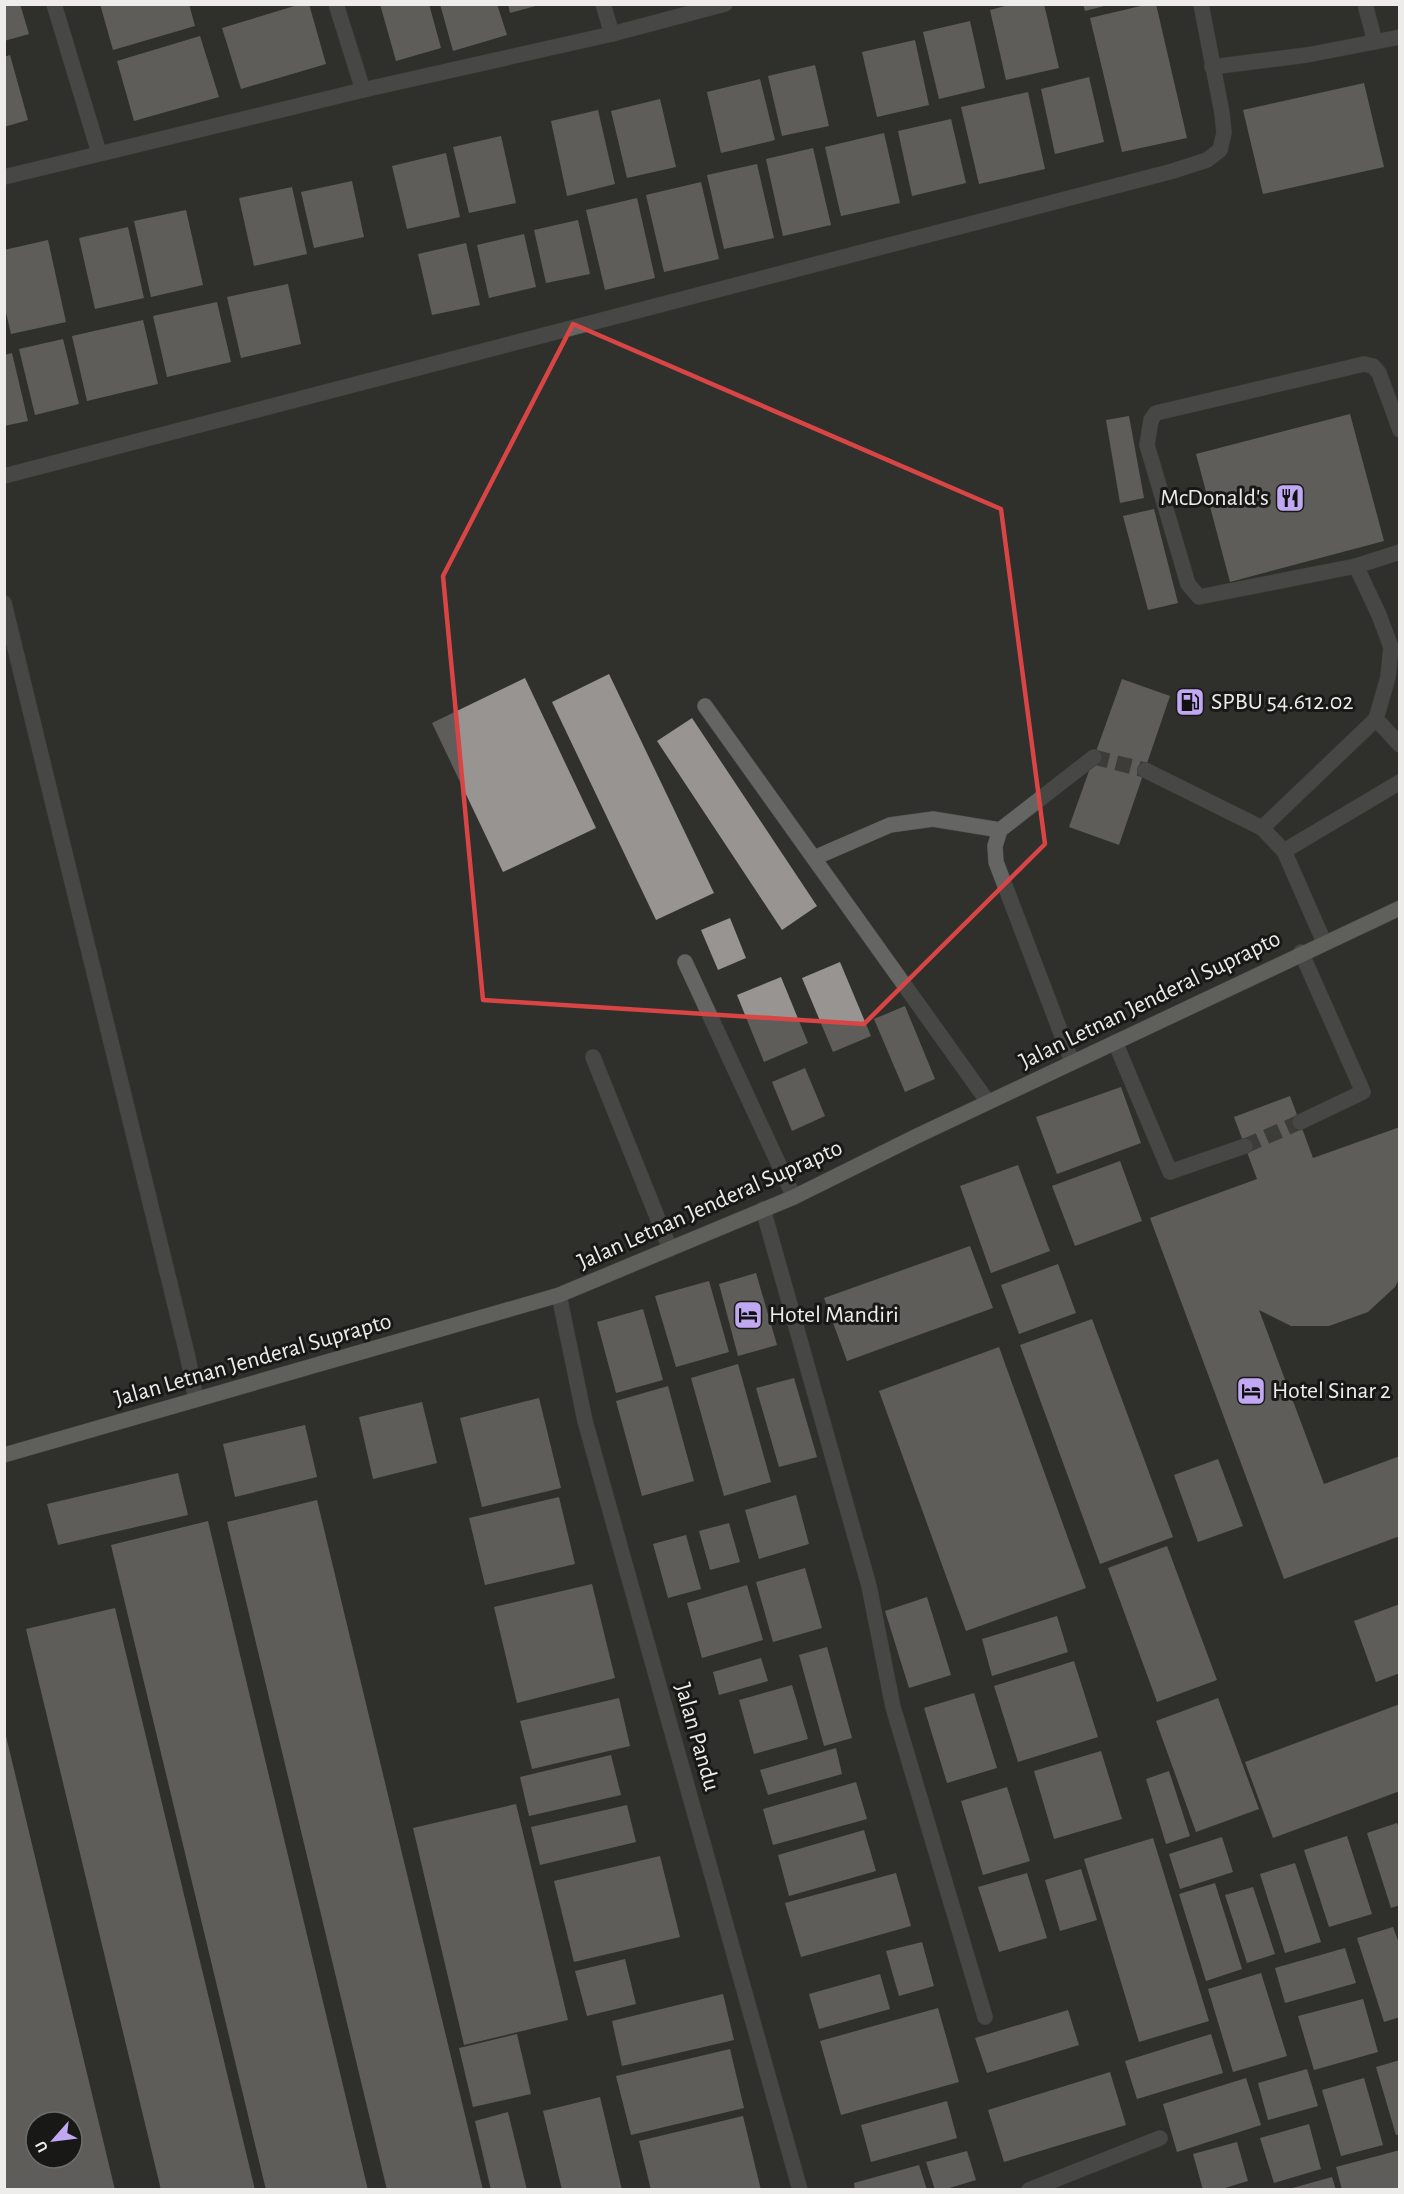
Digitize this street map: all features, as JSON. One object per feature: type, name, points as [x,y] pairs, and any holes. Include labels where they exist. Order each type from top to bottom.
[{"type":"main road","name":"Jalan Letnan Jenderal Suprapto","points":[[4,1455],[559,1295],[794,1197],[1301,952],[1400,908]]},
{"type":"street","points":[[54,4],[99,153]]},
{"type":"street","points":[[336,4],[363,90]]},
{"type":"street","points":[[603,4],[612,34]]},
{"type":"street","points":[[4,177],[363,90],[612,34],[725,4]]},
{"type":"street","points":[[4,477],[1162,174],[1207,160],[1220,150],[1224,134],[1201,4]]},
{"type":"street","points":[[1365,4],[1375,42]]},
{"type":"street","points":[[1212,68],[1307,55],[1400,37]]},
{"type":"street","points":[[1400,430],[1379,373],[1373,366],[1364,364],[1156,413],[1151,420],[1147,445],[1188,585],[1199,597],[1356,566],[1400,552]]},
{"type":"street","points":[[1262,828],[1376,718],[1388,677],[1391,647],[1356,566]]},
{"type":"street","points":[[4,603],[188,1358],[196,1400]]},
{"type":"street","points":[[705,706],[988,1102]]},
{"type":"street","points":[[1376,718],[1400,745]]},
{"type":"street","points":[[1072,1062],[996,862],[995,846],[1000,830],[1094,757]]},
{"type":"street","points":[[1145,770],[1262,828],[1284,851],[1323,942]]},
{"type":"street","points":[[1284,851],[1400,783]]},
{"type":"street","points":[[814,858],[890,825],[933,819],[1000,830]]},
{"type":"street","points":[[1300,1122],[1364,1092],[1301,952]]},
{"type":"street","points":[[684,962],[794,1197]]},
{"type":"street","points":[[1115,1042],[1170,1173],[1245,1146]]},
{"type":"street","points":[[592,1056],[670,1249]]},
{"type":"street","points":[[763,1209],[869,1586],[893,1707],[985,2017]]},
{"type":"street","name":"Jalan Pandu","points":[[559,1295],[585,1421],[800,2190]]},
{"type":"street","points":[[1029,2190],[1160,2139]]},
{"type":"highlighted area","points":[[573,324],[1001,509],[1045,844],[864,1024],[483,1000],[443,576]]},
{"type":"building","points":[[4,4],[20,4],[29,34],[4,41]]},
{"type":"building","points":[[100,4],[189,4],[195,26],[113,50]]},
{"type":"building","points":[[301,4],[309,4],[326,64],[241,89],[222,28]]},
{"type":"building","points":[[380,4],[429,4],[441,48],[396,61]]},
{"type":"building","points":[[440,4],[497,4],[507,35],[453,51]]},
{"type":"building","points":[[508,4],[539,4],[539,5],[510,13]]},
{"type":"building","points":[[1013,4],[1044,4],[1059,68],[1006,80],[990,10]]},
{"type":"building","points":[[1083,4],[1108,4],[1108,5],[1085,11]]},
{"type":"building","points":[[1156,4],[1187,138],[1122,152],[1090,18]]},
{"type":"building","points":[[970,21],[985,88],[939,99],[923,32]]},
{"type":"building","points":[[200,36],[219,97],[134,121],[117,61]]},
{"type":"building","points":[[915,40],[929,105],[877,117],[862,52]]},
{"type":"building","points":[[10,55],[28,120],[4,127],[4,57]]},
{"type":"building","points":[[815,65],[829,126],[782,136],[768,76]]},
{"type":"building","points":[[1089,77],[1104,142],[1055,154],[1041,89]]},
{"type":"building","points":[[760,79],[775,140],[721,153],[707,92]]},
{"type":"building","points":[[1364,83],[1384,167],[1263,194],[1243,110]]},
{"type":"building","points":[[1028,92],[1045,169],[979,184],[961,107]]},
{"type":"building","points":[[660,99],[676,167],[627,178],[611,111]]},
{"type":"building","points":[[598,110],[615,184],[567,196],[551,121]]},
{"type":"building","points":[[951,119],[966,183],[912,196],[898,131]]},
{"type":"building","points":[[884,133],[900,203],[841,216],[825,147]]},
{"type":"building","points":[[501,136],[516,203],[469,213],[453,147]]},
{"type":"building","points":[[813,148],[831,225],[783,236],[766,159]]},
{"type":"building","points":[[446,153],[460,217],[407,229],[392,166]]},
{"type":"building","points":[[757,164],[774,238],[724,249],[707,175]]},
{"type":"building","points":[[352,181],[364,237],[314,248],[301,192]]},
{"type":"building","points":[[701,182],[719,259],[664,272],[646,195]]},
{"type":"building","points":[[292,187],[307,254],[254,266],[239,198]]},
{"type":"building","points":[[637,198],[655,278],[605,290],[586,210]]},
{"type":"building","points":[[186,210],[203,285],[151,297],[134,221]]},
{"type":"building","points":[[578,220],[590,274],[546,283],[534,230]]},
{"type":"building","points":[[128,227],[144,298],[95,309],[79,238]]},
{"type":"building","points":[[524,234],[536,287],[489,298],[477,245]]},
{"type":"building","points":[[48,240],[66,322],[11,334],[4,304],[4,250]]},
{"type":"building","points":[[466,243],[480,305],[432,315],[418,254]]},
{"type":"building","points":[[288,284],[301,344],[241,358],[227,297]]},
{"type":"building","points":[[217,302],[231,362],[167,377],[153,316]]},
{"type":"building","points":[[143,320],[158,384],[87,401],[72,336]]},
{"type":"building","points":[[63,339],[79,404],[35,415],[19,349]]},
{"type":"building","points":[[12,353],[28,421],[4,426],[4,355]]},
{"type":"building","name":"McDonald's","points":[[1350,414],[1384,541],[1230,582],[1196,454]]},
{"type":"building","points":[[1129,416],[1144,498],[1120,503],[1106,420]]},
{"type":"building","points":[[1154,509],[1178,603],[1148,610],[1123,516]]},
{"type":"building","points":[[609,674],[714,893],[656,920],[552,702]]},
{"type":"building","points":[[525,678],[596,828],[503,872],[432,723]]},
{"type":"building","points":[[1122,679],[1170,696],[1119,845],[1069,827]]},
{"type":"building","points":[[692,718],[817,906],[782,930],[657,741]]},
{"type":"building","points":[[730,918],[746,958],[718,970],[701,930]]},
{"type":"building","points":[[840,962],[871,1036],[833,1052],[802,978]]},
{"type":"building","points":[[781,977],[808,1043],[764,1062],[737,995]]},
{"type":"building","points":[[905,1006],[935,1079],[905,1092],[874,1019]]},
{"type":"building","points":[[805,1068],[825,1116],[792,1131],[772,1082]]},
{"type":"building","points":[[1121,1087],[1141,1143],[1057,1174],[1036,1117]]},
{"type":"building","name":"Hotel Sinar 2","points":[[1290,1096],[1313,1158],[1400,1127],[1400,1277],[1395,1287],[1368,1312],[1329,1326],[1291,1326],[1259,1310],[1324,1484],[1400,1456],[1400,1536],[1284,1579],[1150,1218],[1257,1179],[1234,1117]]},
{"type":"building","points":[[1120,1161],[1142,1221],[1075,1246],[1052,1186]]},
{"type":"building","points":[[1018,1165],[1050,1251],[991,1273],[960,1186]]},
{"type":"building","points":[[970,1246],[993,1308],[847,1361],[824,1298]]},
{"type":"building","points":[[1058,1264],[1076,1313],[1019,1334],[1001,1285]]},
{"type":"building","name":"Hotel Mandiri","points":[[756,1273],[777,1345],[738,1356],[719,1284]]},
{"type":"building","points":[[709,1281],[729,1352],[676,1367],[655,1296]]},
{"type":"building","points":[[643,1309],[663,1380],[616,1393],[597,1322]]},
{"type":"building","points":[[1092,1319],[1173,1537],[1100,1564],[1020,1345]]},
{"type":"building","points":[[999,1347],[1086,1588],[966,1631],[879,1391]]},
{"type":"building","points":[[738,1364],[771,1482],[724,1496],[691,1378]]},
{"type":"building","points":[[794,1378],[817,1457],[779,1467],[756,1388]]},
{"type":"building","points":[[668,1386],[694,1481],[642,1496],[616,1401]]},
{"type":"building","points":[[539,1398],[561,1488],[482,1507],[460,1418]]},
{"type":"building","points":[[422,1402],[437,1463],[373,1479],[359,1417]]},
{"type":"building","points":[[305,1425],[317,1477],[235,1497],[223,1444]]},
{"type":"building","points":[[1218,1459],[1243,1526],[1198,1542],[1174,1475]]},
{"type":"building","points":[[178,1473],[188,1515],[58,1545],[47,1504]]},
{"type":"building","points":[[796,1495],[809,1544],[759,1559],[745,1510]]},
{"type":"building","points":[[559,1497],[575,1564],[485,1585],[469,1518]]},
{"type":"building","points":[[317,1500],[483,2190],[387,2190],[227,1522]]},
{"type":"building","points":[[208,1521],[368,2190],[266,2190],[111,1545]]},
{"type":"building","points":[[729,1523],[740,1562],[710,1570],[699,1531]]},
{"type":"building","points":[[686,1535],[701,1589],[668,1598],[653,1544]]},
{"type":"building","points":[[1167,1546],[1217,1680],[1157,1702],[1108,1568]]},
{"type":"building","points":[[805,1568],[822,1628],[773,1642],[756,1582]]},
{"type":"building","points":[[592,1584],[615,1678],[517,1703],[494,1607]]},
{"type":"building","points":[[747,1585],[763,1640],[702,1658],[687,1603]]},
{"type":"building","points":[[927,1597],[951,1675],[909,1688],[885,1611]]},
{"type":"building","points":[[1400,1604],[1400,1673],[1376,1682],[1354,1621]]},
{"type":"building","points":[[115,1608],[255,2190],[161,2190],[26,1629]]},
{"type":"building","points":[[1057,1616],[1068,1652],[992,1676],[982,1639]]},
{"type":"building","points":[[827,1647],[852,1738],[824,1746],[799,1655]]},
{"type":"building","points":[[761,1658],[768,1681],[719,1695],[713,1672]]},
{"type":"building","points":[[1074,1661],[1098,1737],[1018,1762],[994,1686]]},
{"type":"building","points":[[792,1685],[808,1739],[754,1754],[739,1700]]},
{"type":"building","points":[[974,1693],[997,1768],[947,1783],[924,1708]]},
{"type":"building","points":[[619,1698],[630,1746],[532,1769],[520,1721]]},
{"type":"building","points":[[1218,1698],[1259,1809],[1196,1832],[1156,1721]]},
{"type":"building","points":[[1400,1704],[1400,1791],[1273,1838],[1245,1762]]},
{"type":"building","points":[[4,1732],[5,1732],[115,2190],[4,2190]]},
{"type":"building","points":[[836,1748],[842,1774],[768,1795],[760,1770]]},
{"type":"building","points":[[1101,1751],[1122,1819],[1054,1839],[1034,1771]]},
{"type":"building","points":[[611,1755],[621,1795],[529,1816],[520,1777]]},
{"type":"building","points":[[1169,1771],[1190,1836],[1166,1844],[1146,1779]]},
{"type":"building","points":[[856,1782],[867,1819],[773,1845],[763,1809]]},
{"type":"building","points":[[1007,1787],[1030,1861],[983,1875],[961,1801]]},
{"type":"building","points":[[516,1804],[568,2020],[464,2045],[413,1828]]},
{"type":"building","points":[[627,1805],[636,1842],[540,1865],[531,1827]]},
{"type":"building","points":[[1397,1823],[1400,1830],[1400,1905],[1391,1908],[1367,1833]]},
{"type":"building","points":[[864,1830],[876,1871],[789,1896],[778,1855]]},
{"type":"building","points":[[1347,1836],[1372,1914],[1329,1927],[1304,1850]]},
{"type":"building","points":[[1222,1837],[1233,1872],[1180,1889],[1169,1854]]},
{"type":"building","points":[[1153,1838],[1209,2021],[1139,2042],[1084,1859]]},
{"type":"building","points":[[660,1856],[680,1937],[574,1962],[554,1881]]},
{"type":"building","points":[[1295,1863],[1321,1942],[1285,1953],[1260,1874]]},
{"type":"building","points":[[1081,1869],[1097,1920],[1060,1931],[1045,1880]]},
{"type":"building","points":[[896,1873],[911,1926],[801,1957],[785,1903]]},
{"type":"building","points":[[1027,1873],[1047,1938],[999,1952],[978,1887]]},
{"type":"building","points":[[1215,1883],[1242,1969],[1206,1981],[1179,1894]]},
{"type":"building","points":[[1253,1887],[1275,1954],[1247,1963],[1225,1895]]},
{"type":"building","points":[[1393,1927],[1400,1946],[1400,2017],[1384,2022],[1357,1938]]},
{"type":"building","points":[[922,1942],[934,1986],[899,1996],[886,1951]]},
{"type":"building","points":[[1345,1948],[1356,1983],[1285,2003],[1275,1968]]},
{"type":"building","points":[[625,1959],[636,2004],[587,2016],[575,1971]]},
{"type":"building","points":[[1261,1973],[1287,2056],[1233,2072],[1208,1989]]},
{"type":"building","points":[[880,1974],[890,2009],[819,2029],[809,1994]]},
{"type":"building","points":[[723,1994],[734,2040],[622,2066],[612,2021]]},
{"type":"building","points":[[1363,1999],[1378,2052],[1314,2070],[1298,2016]]},
{"type":"building","points":[[938,2008],[959,2082],[841,2115],[820,2041]]},
{"type":"building","points":[[1068,2010],[1079,2045],[987,2073],[975,2038]]},
{"type":"building","points":[[517,2034],[531,2094],[473,2107],[459,2048]]},
{"type":"building","points":[[1211,2034],[1223,2073],[1137,2099],[1125,2061]]},
{"type":"building","points":[[730,2049],[744,2108],[631,2135],[616,2076]]},
{"type":"building","points":[[1400,2060],[1400,2134],[1396,2135],[1376,2067]]},
{"type":"building","points":[[1307,2069],[1318,2106],[1268,2120],[1258,2083]]},
{"type":"building","points":[[1110,2072],[1126,2125],[1004,2162],[988,2110]]},
{"type":"building","points":[[1246,2078],[1261,2125],[1177,2152],[1163,2104]]},
{"type":"building","points":[[1364,2078],[1383,2145],[1341,2156],[1322,2090]]},
{"type":"building","points":[[600,2097],[622,2190],[562,2190],[543,2111]]},
{"type":"building","points":[[947,2101],[957,2138],[871,2162],[861,2125]]},
{"type":"building","points":[[508,2112],[527,2190],[491,2190],[475,2121]]},
{"type":"building","points":[[743,2116],[761,2190],[651,2190],[639,2141]]},
{"type":"building","points":[[1309,2124],[1321,2169],[1274,2183],[1260,2138]]},
{"type":"building","points":[[1237,2142],[1248,2181],[1218,2190],[1203,2190],[1193,2154]]},
{"type":"building","points":[[1400,2150],[1400,2190],[1342,2190],[1336,2167]]},
{"type":"building","points":[[967,2151],[976,2180],[943,2190],[935,2190],[926,2162]]},
{"type":"building","points":[[919,2165],[927,2190],[855,2190],[854,2183]]},
{"type":"building","points":[[1332,2177],[1336,2190],[1289,2190],[1289,2189]]},
{"type":"tunnel","points":[[1094,757],[1145,770]]},
{"type":"tunnel","points":[[1245,1146],[1300,1122]]},
{"type":"place","name":"McDonald's","points":[[1290,498]]},
{"type":"place","name":"SPBU 54.612.02","points":[[1190,702]]},
{"type":"place","name":"Hotel Mandiri","points":[[748,1315]]},
{"type":"place","name":"Hotel Sinar 2","points":[[1251,1391]]}]
